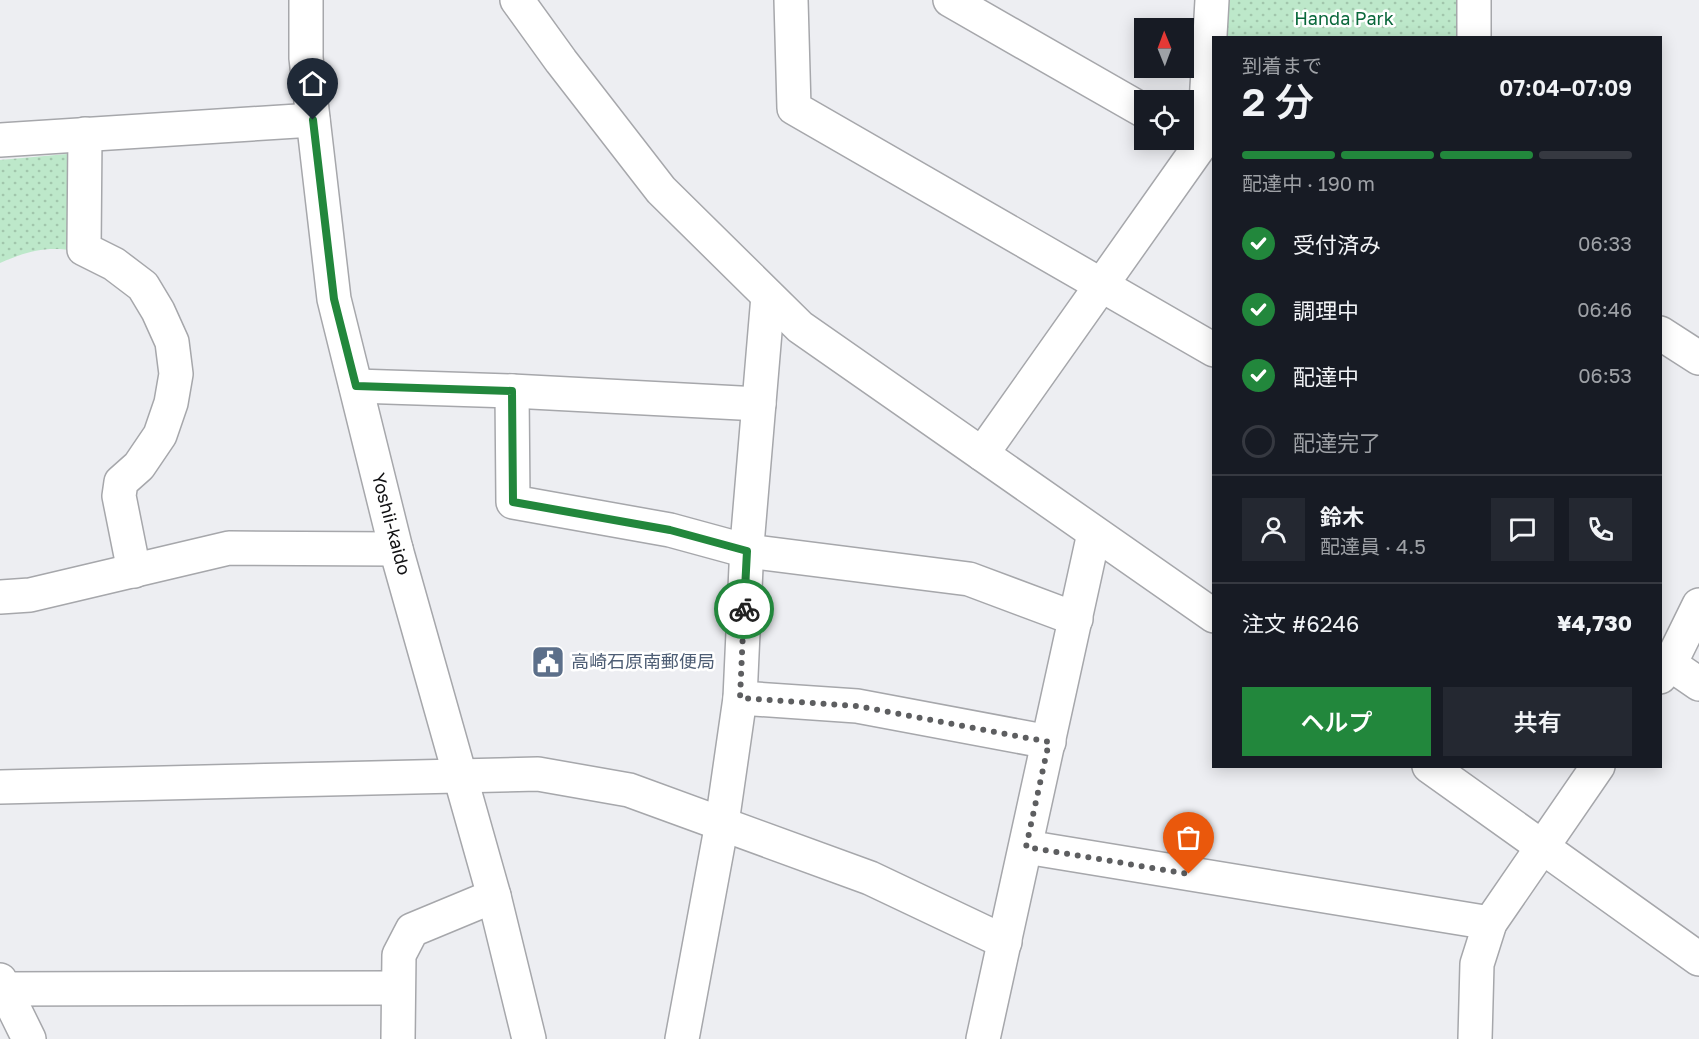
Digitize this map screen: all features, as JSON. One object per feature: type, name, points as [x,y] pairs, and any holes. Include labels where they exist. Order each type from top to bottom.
[{"type":"street","name":"Yoshii-kaido","points":[[306,0],[306,58],[334,299],[396,549],[494,896],[530,1039]]},
{"type":"street","points":[[517,0],[661,190],[800,327],[1212,615]]},
{"type":"street","points":[[791,0],[794,108],[1212,349]]},
{"type":"street","points":[[982,454],[1101,285],[1200,138],[1212,0]]},
{"type":"street","points":[[1473,36],[1474,0]]},
{"type":"street","points":[[956,2],[1134,105]]},
{"type":"street","points":[[0,140],[313,120]]},
{"type":"street","points":[[85,134],[84,249],[114,264],[143,286],[168,332],[174,352],[176,374],[171,403],[160,435],[139,466],[121,482],[119,496],[134,570]]},
{"type":"street","points":[[682,1039],[722,823],[740,698],[747,551],[768,296]]},
{"type":"street","points":[[1662,334],[1699,358]]},
{"type":"street","points":[[356,386],[512,391],[759,404]]},
{"type":"street","points":[[512,391],[513,502],[670,530],[747,551],[969,579],[1076,619]]},
{"type":"street","points":[[984,1039],[1094,533]]},
{"type":"street","points":[[0,597],[30,596],[229,548],[396,549]]},
{"type":"street","points":[[1699,605],[1665,671],[1699,684]]},
{"type":"street","points":[[740,698],[857,706],[1049,742]]},
{"type":"street","points":[[1432,768],[1699,958]]},
{"type":"street","points":[[1475,1039],[1477,964],[1490,922],[1597,768]]},
{"type":"street","points":[[0,788],[538,774],[629,790],[722,823],[870,878],[1005,942]]},
{"type":"street","points":[[1026,847],[1490,922]]},
{"type":"street","points":[[398,1039],[399,955],[412,930],[494,896]]},
{"type":"street","points":[[29,1039],[2,985],[398,988]]},
{"type":"green space","name":"Handa Park","points":[[1228,0],[1461,0],[1461,36],[1226,36]]},
{"type":"green space","points":[[67,154],[78,164],[76,251],[55,249],[37,251],[0,263],[0,160]]},
{"type":"way so far","points":[[744,609],[740,698],[857,706],[1049,742],[1026,847],[1189,874]]},
{"type":"place","name":"高崎石原南郵便局","points":[[548,662]]},
{"type":"route","points":[[313,120],[334,299],[356,386],[512,391],[513,502],[670,530],[747,551],[744,609]]}]
